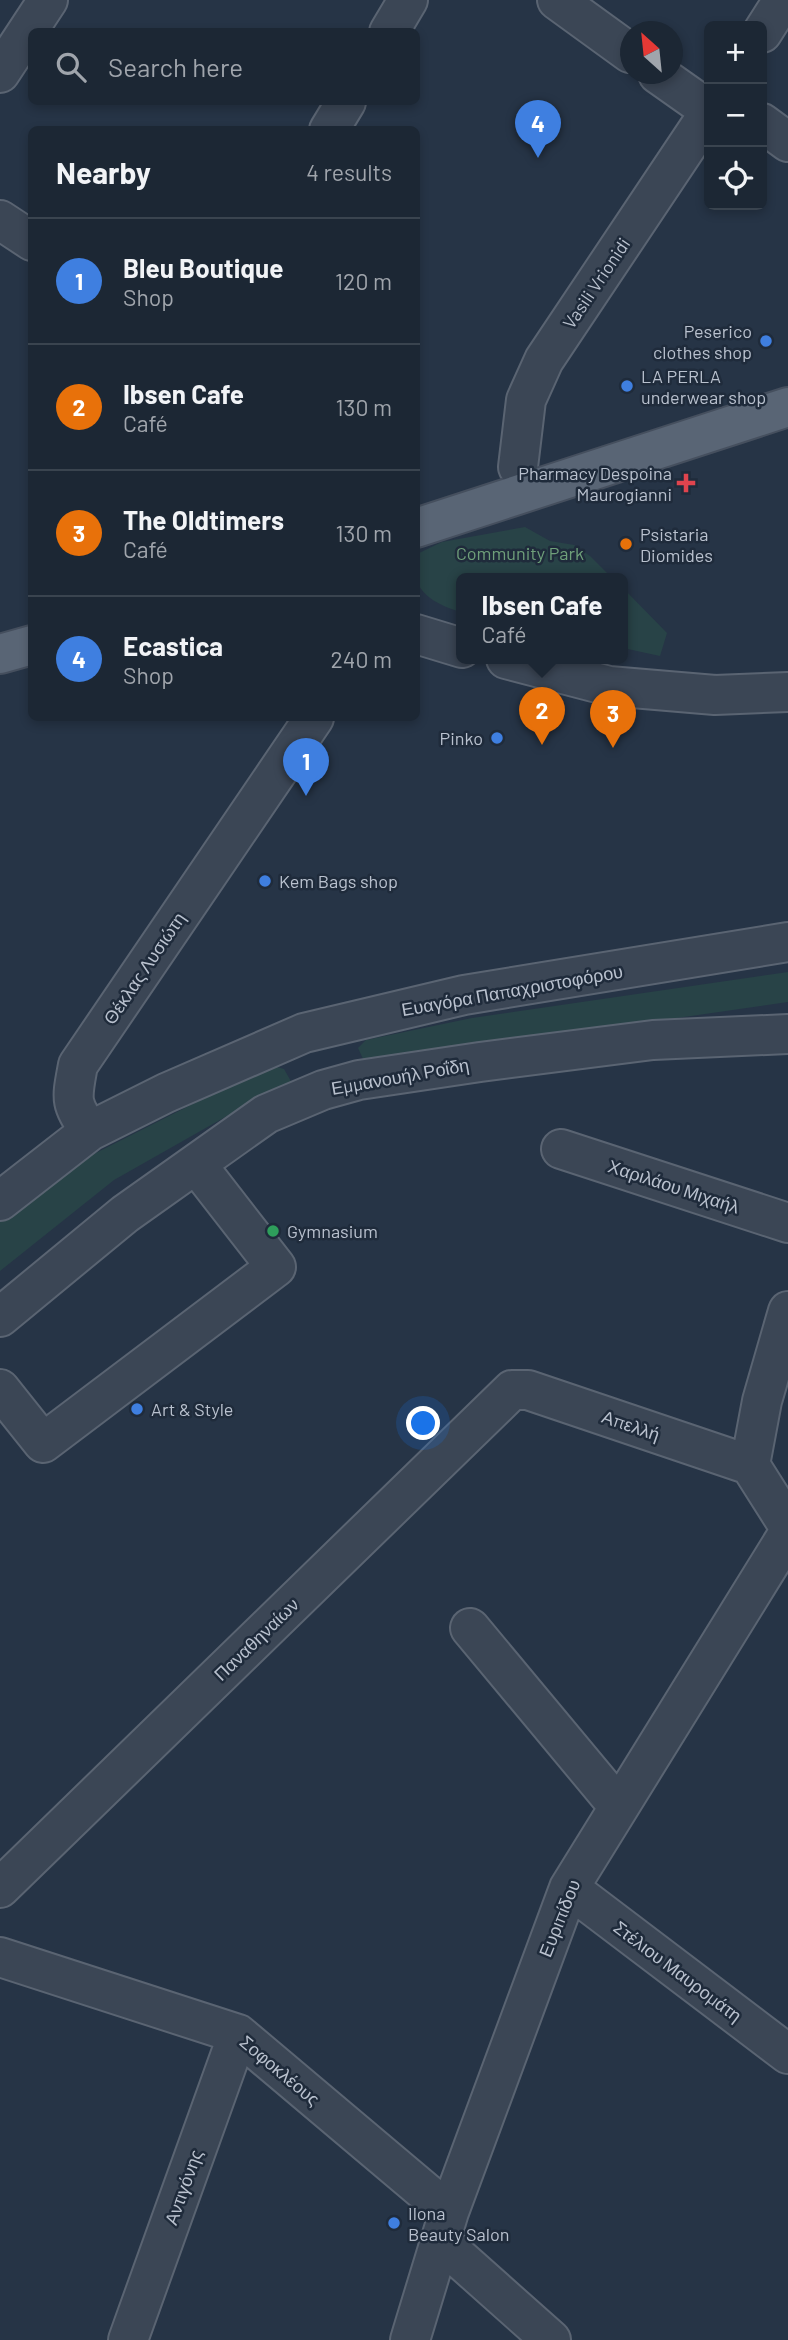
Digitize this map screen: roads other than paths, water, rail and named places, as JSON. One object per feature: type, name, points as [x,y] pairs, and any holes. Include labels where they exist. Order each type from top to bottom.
[{"type":"main road","points":[[420,499],[788,381]]},
{"type":"main road","points":[[420,527],[788,407]]},
{"type":"main road","points":[[0,628],[28,621]]},
{"type":"main road","points":[[0,654],[28,646]]},
{"type":"street","points":[[30,28],[48,0]]},
{"type":"street","points":[[391,28],[408,0]]},
{"type":"street","points":[[557,0],[620,45]]},
{"type":"street","points":[[767,25],[783,0]]},
{"type":"street","points":[[0,73],[28,30]]},
{"type":"street","points":[[671,84],[704,108]]},
{"type":"street","points":[[331,126],[344,105]]},
{"type":"street","name":"Vasili Vrionidi","points":[[518,467],[526,400],[544,360],[704,120]]},
{"type":"street","points":[[767,127],[788,142]]},
{"type":"street","points":[[0,220],[28,238]]},
{"type":"street","points":[[420,635],[456,646]]},
{"type":"street","points":[[525,664],[609,686],[715,695],[788,692]]},
{"type":"street","name":"Θέκλας Λυσιώτη","points":[[90,1130],[76,1112],[72,1096],[78,1065],[312,721]]},
{"type":"street","name":"Ευαγόρα Παπαχριστοφόρου","points":[[90,1130],[304,1032],[464,995],[788,942]]},
{"type":"street","points":[[304,1032],[323,1090]]},
{"type":"street","name":"Εμμανουήλ Ροΐδη","points":[[0,1317],[125,1214],[266,1114],[323,1090],[359,1080],[653,1040],[788,1034]]},
{"type":"street","points":[[0,1201],[90,1130]]},
{"type":"street","name":"Χαριλάου Μιχαήλ","points":[[561,1149],[788,1223]]},
{"type":"street","points":[[0,1389],[43,1443],[276,1267],[196,1164]]},
{"type":"street","points":[[788,1311],[762,1401],[750,1465],[788,1525]]},
{"type":"street","name":"Απελλή","points":[[512,1390],[528,1390],[750,1465]]},
{"type":"street","name":"Παναθηναίων","points":[[0,1888],[512,1390]]},
{"type":"street","name":"Ευριπίδου","points":[[410,2340],[445,2227],[569,1888],[788,1534]]},
{"type":"street","points":[[470,1628],[619,1807]]},
{"type":"street","name":"Στέλιου Μαυρομάτη","points":[[569,1888],[788,2054]]},
{"type":"street","name":"Σοφοκλέους","points":[[0,1957],[239,2034],[445,2227],[551,2340]]},
{"type":"street","name":"Αντιγόνης","points":[[128,2340],[239,2034]]},
{"type":"place","name":"Ecastica","points":[[538,158]]},
{"type":"place","name":"Peserico clothes shop","points":[[766,341]]},
{"type":"place","name":"LA PERLA underwear shop","points":[[627,386]]},
{"type":"place","name":"Pharmacy Despoina Maurogianni","points":[[686,483]]},
{"type":"place","name":"Psistaria Diomides","points":[[626,544]]},
{"type":"place","name":"Pinko","points":[[497,738]]},
{"type":"place","name":"Ibsen Cafe","points":[[542,745]]},
{"type":"place","name":"The Oldtimers","points":[[613,748]]},
{"type":"place","name":"Bleu Boutique","points":[[306,796]]},
{"type":"place","name":"Kem Bags shop","points":[[265,881]]},
{"type":"place","name":"Gymnasium","points":[[273,1231]]},
{"type":"place","name":"Art & Style","points":[[137,1409]]},
{"type":"place","name":"Ilona Beauty Salon","points":[[394,2223]]},
{"type":"park label","name":"Community Park","points":[[520,553]]}]
